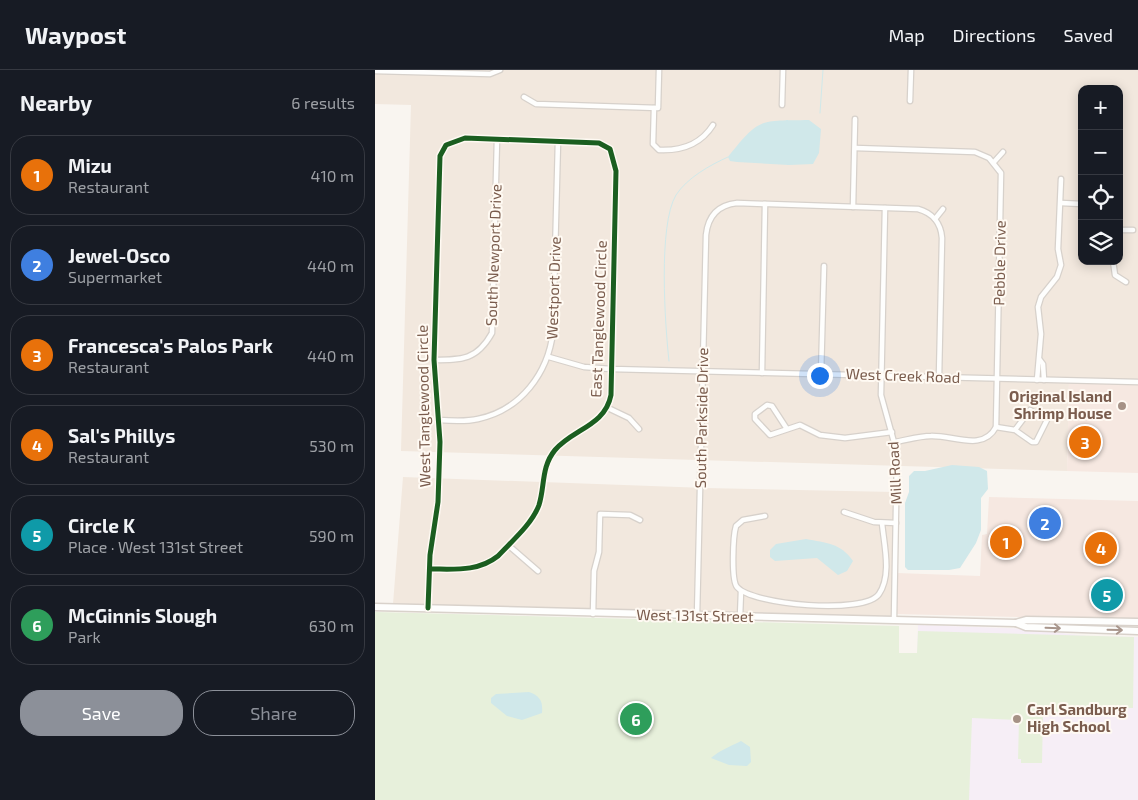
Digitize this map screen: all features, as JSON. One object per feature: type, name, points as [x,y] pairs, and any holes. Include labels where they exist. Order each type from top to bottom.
[{"type":"street","points":[[375,71],[490,74],[500,70]]},
{"type":"street","points":[[659,70],[653,144],[659,150],[684,148],[707,134],[713,125]]},
{"type":"street","points":[[782,105],[783,70]]},
{"type":"street","points":[[910,101],[911,70]]},
{"type":"street","points":[[524,97],[536,104],[656,108]]},
{"type":"street","points":[[853,207],[855,119]]},
{"type":"street","name":"West Tanglewood Circle","points":[[429,608],[430,568],[438,502],[439,420],[434,360],[438,165],[446,145],[465,138],[497,139]]},
{"type":"street","points":[[497,139],[558,141]]},
{"type":"street","name":"South Newport Drive","points":[[434,360],[467,358],[485,345],[492,333],[497,139]]},
{"type":"street","name":"East Tanglewood Circle","points":[[430,568],[463,569],[480,566],[491,561],[508,545],[537,510],[541,495],[543,473],[555,449],[597,420],[608,408],[611,395],[615,163],[610,149],[593,142],[558,141]]},
{"type":"street","name":"Westport Drive","points":[[439,420],[477,419],[514,403],[533,384],[549,357],[553,332],[558,141]]},
{"type":"street","points":[[855,148],[975,152],[994,162],[1003,152]]},
{"type":"street","name":"Pebble Drive","points":[[994,162],[1001,173],[1002,180],[996,427]]},
{"type":"street","points":[[1037,380],[1041,334],[1038,307],[1046,288],[1060,271],[1058,249],[1061,179]]},
{"type":"street","name":"South Parkside Drive","points":[[697,616],[706,235],[709,221],[715,211],[726,205],[737,203],[765,204]]},
{"type":"street","points":[[1061,203],[1078,204]]},
{"type":"street","points":[[761,373],[765,204],[918,209],[924,210],[935,218],[942,231],[943,238],[939,377]]},
{"type":"street","name":"Mill Road","points":[[885,208],[881,376],[882,404],[895,442],[894,619]]},
{"type":"street","points":[[935,218],[943,210]]},
{"type":"street","points":[[1123,230],[1133,230]]},
{"type":"street","points":[[1114,265],[1115,275],[1126,282]]},
{"type":"street","points":[[821,374],[824,266]]},
{"type":"street","name":"West Creek Road","points":[[549,357],[584,367],[1138,382]]},
{"type":"street","points":[[1040,360],[1043,364],[1044,380]]},
{"type":"street","points":[[787,429],[772,406],[767,406],[755,414],[755,418],[768,434],[773,435],[800,425],[820,435],[845,438],[892,432]]},
{"type":"street","points":[[608,408],[629,418],[639,429]]},
{"type":"street","points":[[895,442],[929,436],[979,441],[990,435],[996,427],[1015,430],[1032,442],[1036,442],[1047,420],[1030,410],[1015,430]]},
{"type":"street","points":[[844,512],[874,522],[896,523]]},
{"type":"street","points":[[593,614],[594,572],[599,552],[599,514],[630,515],[640,520]]},
{"type":"street","points":[[741,617],[741,591],[734,582],[736,526],[743,520],[765,516]]},
{"type":"street","points":[[741,591],[786,602],[845,606],[870,602],[879,594],[885,581],[886,562],[881,523]]},
{"type":"street","points":[[508,545],[538,571]]},
{"type":"street","name":"West 131st Street","points":[[375,607],[593,614],[1016,623],[1026,620],[1138,622]]},
{"type":"street","name":"West 131st Street","points":[[1016,623],[1025,627],[1138,630]]},
{"type":"shaded area","points":[[375,70],[1138,70],[1138,381],[1069,382],[1067,471],[401,451],[411,105],[375,104]]},
{"type":"shaded area","points":[[1069,382],[1138,385],[1138,473],[1067,471]]},
{"type":"shaded area","points":[[403,477],[706,488],[894,492],[892,616],[393,604]]},
{"type":"shaded area","points":[[989,497],[1138,501],[1138,620],[896,614],[897,573],[980,576],[982,535],[987,534]]},
{"type":"shaded area","name":"Carl Sandburg High School","points":[[918,625],[1029,629],[1087,636],[1138,637],[1138,800],[894,800],[899,653],[917,653]]},
{"type":"green space","points":[[375,612],[899,626],[899,653],[917,653],[918,631],[1134,637],[1133,708],[1092,707],[1092,716],[1043,714],[1042,763],[1021,763],[1021,759],[1018,759],[1019,720],[972,718],[969,800],[375,800]]},
{"type":"water","points":[[809,120],[821,129],[819,153],[813,164],[789,165],[737,162],[730,161],[728,157],[747,134],[762,124]]},
{"type":"water","points":[[952,465],[979,467],[987,471],[988,489],[981,498],[981,530],[976,543],[960,568],[949,570],[908,570],[905,567],[905,503],[909,492],[909,476],[914,471],[925,471]]},
{"type":"water","points":[[806,539],[838,547],[853,561],[847,571],[838,575],[817,558],[775,561],[770,557],[770,550],[776,544]]},
{"type":"water","points":[[529,692],[536,695],[540,700],[542,713],[522,720],[507,716],[491,703],[491,698],[496,694]]},
{"type":"water","points":[[741,741],[750,747],[751,762],[747,766],[729,765],[711,758],[721,751]]},
{"type":"waterway","points":[[820,113],[823,70]]},
{"type":"waterway","points":[[669,361],[664,276],[670,209],[676,195],[686,183],[707,168],[728,157]]},
{"type":"cycle path","points":[[428,608],[430,555],[438,502],[440,442],[434,360],[440,156],[446,145],[465,138],[599,143],[610,149],[616,171],[611,395],[608,405],[595,420],[555,450],[547,463],[541,498],[536,512],[521,532],[498,556],[482,565],[474,567],[430,569]]},
{"type":"place","name":"Original Island Shrimp House","points":[[1122,406]]},
{"type":"place","name":"Francesca's Palos Park","points":[[1085,442]]},
{"type":"place","name":"Jewel-Osco","points":[[1045,523]]},
{"type":"place","name":"Mizu","points":[[1006,542]]},
{"type":"place","name":"Sal's Phillys","points":[[1101,548]]},
{"type":"place","name":"Circle K","points":[[1107,595]]},
{"type":"place","name":"McGinnis Slough","points":[[636,719]]},
{"type":"place","name":"Carl Sandburg High School","points":[[1017,719]]}]
